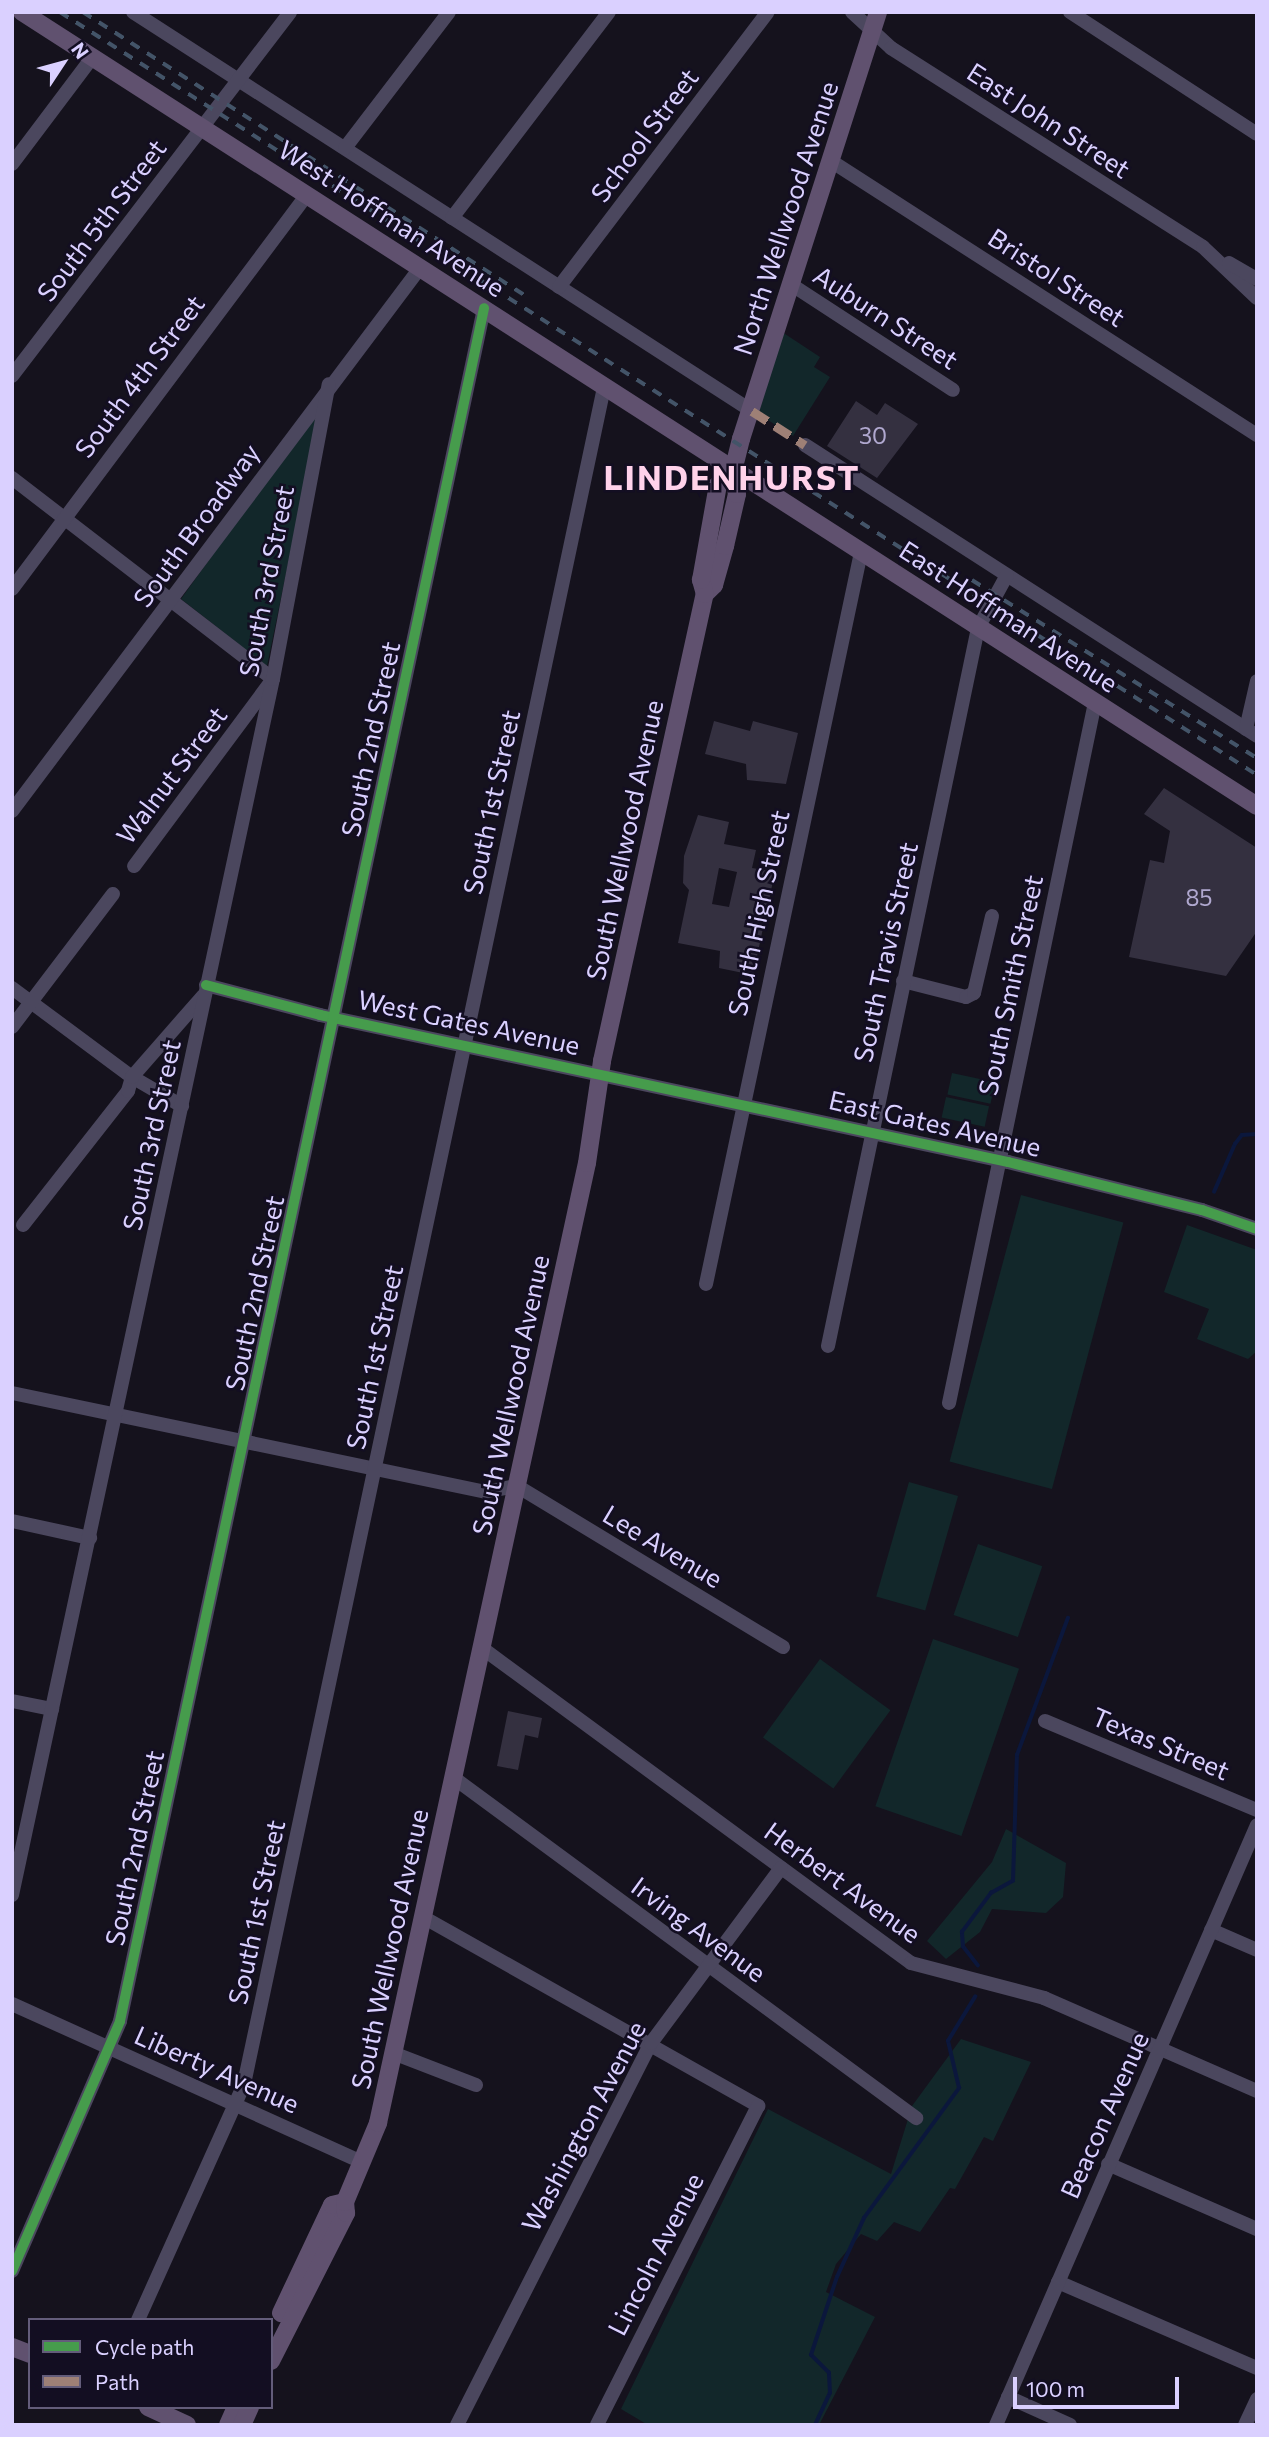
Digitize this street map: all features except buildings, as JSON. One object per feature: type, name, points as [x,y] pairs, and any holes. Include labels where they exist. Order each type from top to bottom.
[{"type":"main road","name":"West Hoffman Avenue","points":[[22,12],[733,471]]},
{"type":"main road","name":"North Wellwood Avenue","points":[[741,439],[878,12]]},
{"type":"main road","name":"South Wellwood Avenue","points":[[273,2357],[346,2213],[345,2202],[378,2123],[587,1163],[600,1072],[705,594],[717,577],[737,494],[733,471],[741,439]]},
{"type":"main road","name":"East Hoffman Avenue","points":[[733,471],[1257,806]]},
{"type":"main road","name":"South Wellwood Avenue","points":[[273,2331],[332,2205],[345,2202]]},
{"type":"main road","points":[[152,2409],[187,2425]]},
{"type":"main road","points":[[228,2425],[235,2409]]},
{"type":"main road","points":[[242,2425],[249,2409]]},
{"type":"street","name":"West Hoffman Avenue","points":[[133,12],[752,411]]},
{"type":"street","name":"South 5th Street","points":[[12,376],[289,12]]},
{"type":"street","points":[[345,148],[449,12]]},
{"type":"street","points":[[452,218],[609,12]]},
{"type":"street","name":"School Street","points":[[559,287],[768,12]]},
{"type":"street","name":"East John Street","points":[[852,12],[891,48],[1257,279]]},
{"type":"street","points":[[1070,12],[1257,134]]},
{"type":"street","points":[[12,164],[92,58]]},
{"type":"street","name":"Bristol Street","points":[[831,161],[1257,435]]},
{"type":"street","name":"South 4th Street","points":[[12,589],[62,518],[307,195]]},
{"type":"street","name":"East John Street","points":[[1203,247],[1257,298]]},
{"type":"street","name":"South Broadway","points":[[12,811],[172,600],[329,384],[420,268]]},
{"type":"street","name":"Auburn Street","points":[[792,285],[953,390]]},
{"type":"street","name":"South 2nd Street","points":[[12,2270],[111,2048],[245,1443],[484,308]]},
{"type":"street","name":"South 3rd Street","points":[[12,1895],[19,1831],[52,1709],[90,1538],[272,679],[329,384]]},
{"type":"street","name":"South 1st Street","points":[[139,2318],[244,2084],[604,387]]},
{"type":"street","name":"East Hoffman Avenue","points":[[805,445],[1251,733]]},
{"type":"street","points":[[12,478],[272,679]]},
{"type":"street","name":"South High Street","points":[[706,1284],[861,552]]},
{"type":"street","name":"South Travis Street","points":[[828,1346],[978,628],[1007,575]]},
{"type":"street","name":"Walnut Street","points":[[134,866],[272,679]]},
{"type":"street","points":[[1251,733],[1257,681]]},
{"type":"street","name":"South Smith Street","points":[[949,1403],[997,1160],[1095,702]]},
{"type":"street","points":[[12,1027],[113,894]]},
{"type":"street","points":[[903,981],[971,996],[992,916]]},
{"type":"street","points":[[12,988],[30,1004],[132,1077],[182,1106]]},
{"type":"street","points":[[23,1225],[128,1091],[132,1077],[205,990]]},
{"type":"street","name":"West Gates Avenue","points":[[205,990],[600,1072]]},
{"type":"street","name":"East Gates Avenue","points":[[600,1072],[997,1160],[1202,1210],[1257,1229]]},
{"type":"street","points":[[12,1393],[485,1492],[517,1486]]},
{"type":"street","name":"Lee Avenue","points":[[517,1486],[783,1647]]},
{"type":"street","points":[[12,1521],[90,1538]]},
{"type":"street","name":"Herbert Avenue","points":[[482,1648],[912,1963],[1044,1998],[1257,2091]]},
{"type":"street","points":[[12,1701],[52,1709]]},
{"type":"street","name":"Texas Street","points":[[1045,1721],[1257,1810]]},
{"type":"street","name":"Irving Avenue","points":[[454,1778],[916,2118]]},
{"type":"street","name":"Beacon Avenue","points":[[996,2425],[1257,1825]]},
{"type":"street","name":"Washington Avenue","points":[[457,2425],[651,2043],[781,1868]]},
{"type":"street","points":[[423,1917],[651,2043]]},
{"type":"street","points":[[1211,1930],[1257,1950]]},
{"type":"street","name":"Liberty Avenue","points":[[12,2004],[362,2162]]},
{"type":"street","name":"Lincoln Avenue","points":[[597,2425],[758,2106],[651,2043]]},
{"type":"street","points":[[393,2053],[477,2085]]},
{"type":"street","points":[[1108,2164],[1257,2229]]},
{"type":"street","points":[[1058,2282],[1257,2368]]},
{"type":"street","points":[[1008,2397],[1070,2425]]},
{"type":"street","points":[[1245,2425],[1257,2399]]},
{"type":"green space","points":[[779,330],[820,357],[814,367],[830,377],[793,436],[754,411]]},
{"type":"green space","points":[[321,403],[267,666],[181,599]]},
{"type":"green space","points":[[952,1073],[995,1082],[990,1104],[947,1095]]},
{"type":"green space","points":[[946,1097],[989,1106],[985,1127],[942,1118]]},
{"type":"green space","points":[[1021,1195],[1123,1222],[1052,1489],[950,1462]]},
{"type":"green space","points":[[1187,1225],[1257,1250],[1257,1351],[1248,1359],[1197,1339],[1209,1309],[1164,1292]]},
{"type":"green space","points":[[909,1482],[958,1496],[925,1610],[876,1596]]},
{"type":"green space","points":[[978,1544],[1042,1566],[1018,1637],[954,1615]]},
{"type":"green space","points":[[933,1639],[1019,1669],[961,1836],[875,1806]]},
{"type":"green space","points":[[820,1659],[890,1710],[833,1789],[763,1737]]},
{"type":"green space","points":[[1006,1829],[1066,1863],[1063,1897],[1046,1913],[992,1909],[980,1932],[946,1959],[927,1941],[992,1862]]},
{"type":"green space","points":[[961,2039],[1031,2062],[993,2141],[984,2137],[955,2189],[950,2188],[920,2232],[894,2222],[877,2241],[861,2234],[836,2264],[826,2292],[875,2317],[819,2425],[648,2425],[621,2409],[768,2109],[891,2174],[912,2106]]},
{"type":"waterway","points":[[1214,1192],[1235,1144],[1242,1135],[1257,1134]]},
{"type":"waterway","points":[[978,1966],[963,1947],[962,1932],[991,1893],[1013,1881],[1017,1755],[1068,1618]]},
{"type":"waterway","points":[[815,2425],[830,2393],[829,2373],[811,2355],[837,2277],[864,2218],[959,2088],[948,2041],[975,1997]]},
{"type":"railway","points":[[60,12],[1257,775]]},
{"type":"railway","points":[[83,12],[529,298]]},
{"type":"railway","points":[[972,580],[1257,758]]},
{"type":"marked path","points":[[752,411],[805,445]]},
{"type":"cycle path","points":[[12,2271],[120,2021],[484,308]]},
{"type":"cycle path","points":[[206,985],[320,1015],[1008,1162],[1202,1210],[1257,1229]]},
{"type":"district","name":"LINDENHURST","points":[[732,477]]}]
